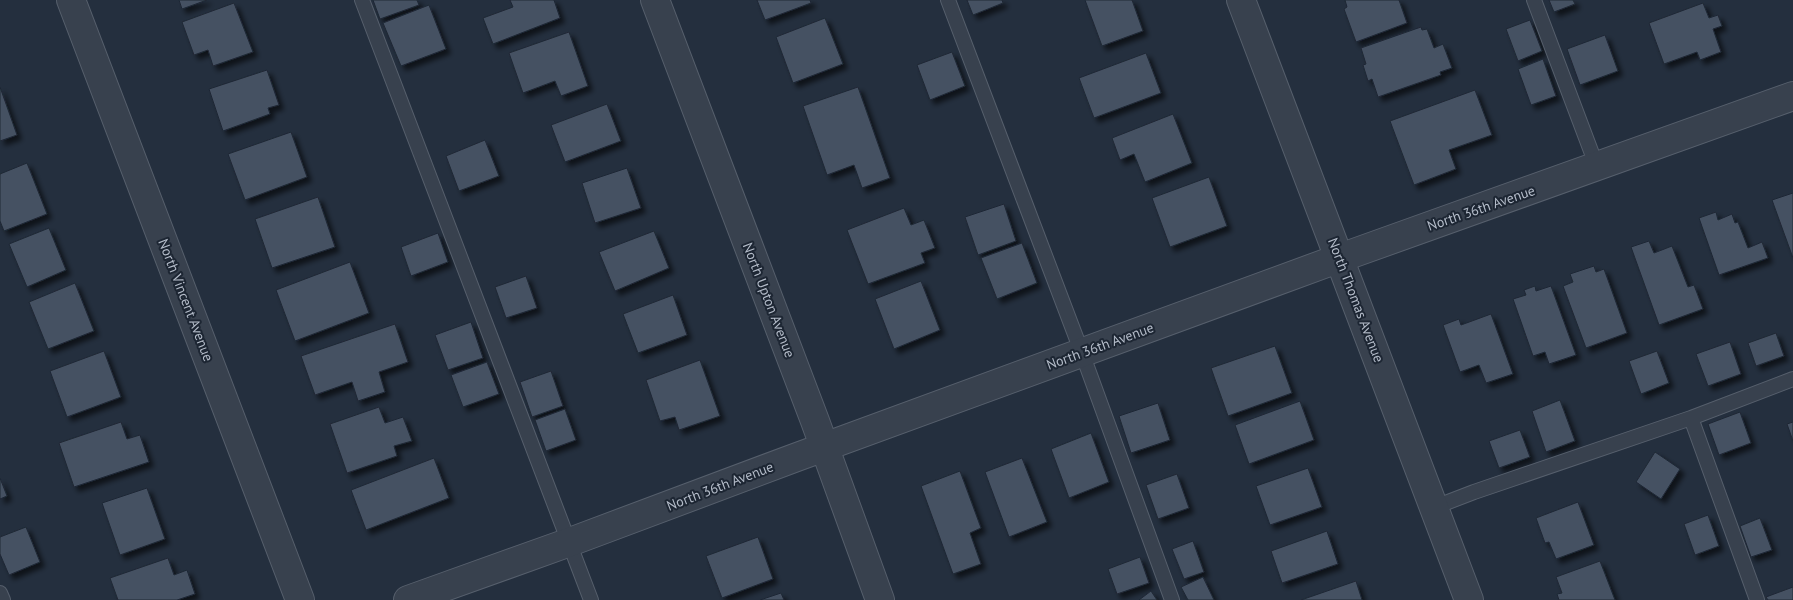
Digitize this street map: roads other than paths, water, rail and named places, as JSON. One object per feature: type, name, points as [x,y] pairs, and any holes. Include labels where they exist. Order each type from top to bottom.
[{"type":"street","name":"North Vincent Avenue","points":[[71,0],[300,600]]},
{"type":"street","name":"North Upton Avenue","points":[[655,0],[880,600]]},
{"type":"street","name":"North Thomas Avenue","points":[[1241,0],[1469,600]]},
{"type":"street","name":"North 36th Avenue","points":[[408,600],[1340,258],[1793,96]]},
{"type":"lane","points":[[362,0],[591,600]]},
{"type":"lane","points":[[948,0],[1082,353],[1172,600]]},
{"type":"lane","points":[[1534,0],[1597,167]]},
{"type":"lane","points":[[1435,507],[1691,418],[1793,379]]},
{"type":"lane","points":[[1691,418],[1757,600]]},
{"type":"lane","points":[[0,593],[3,600]]}]
